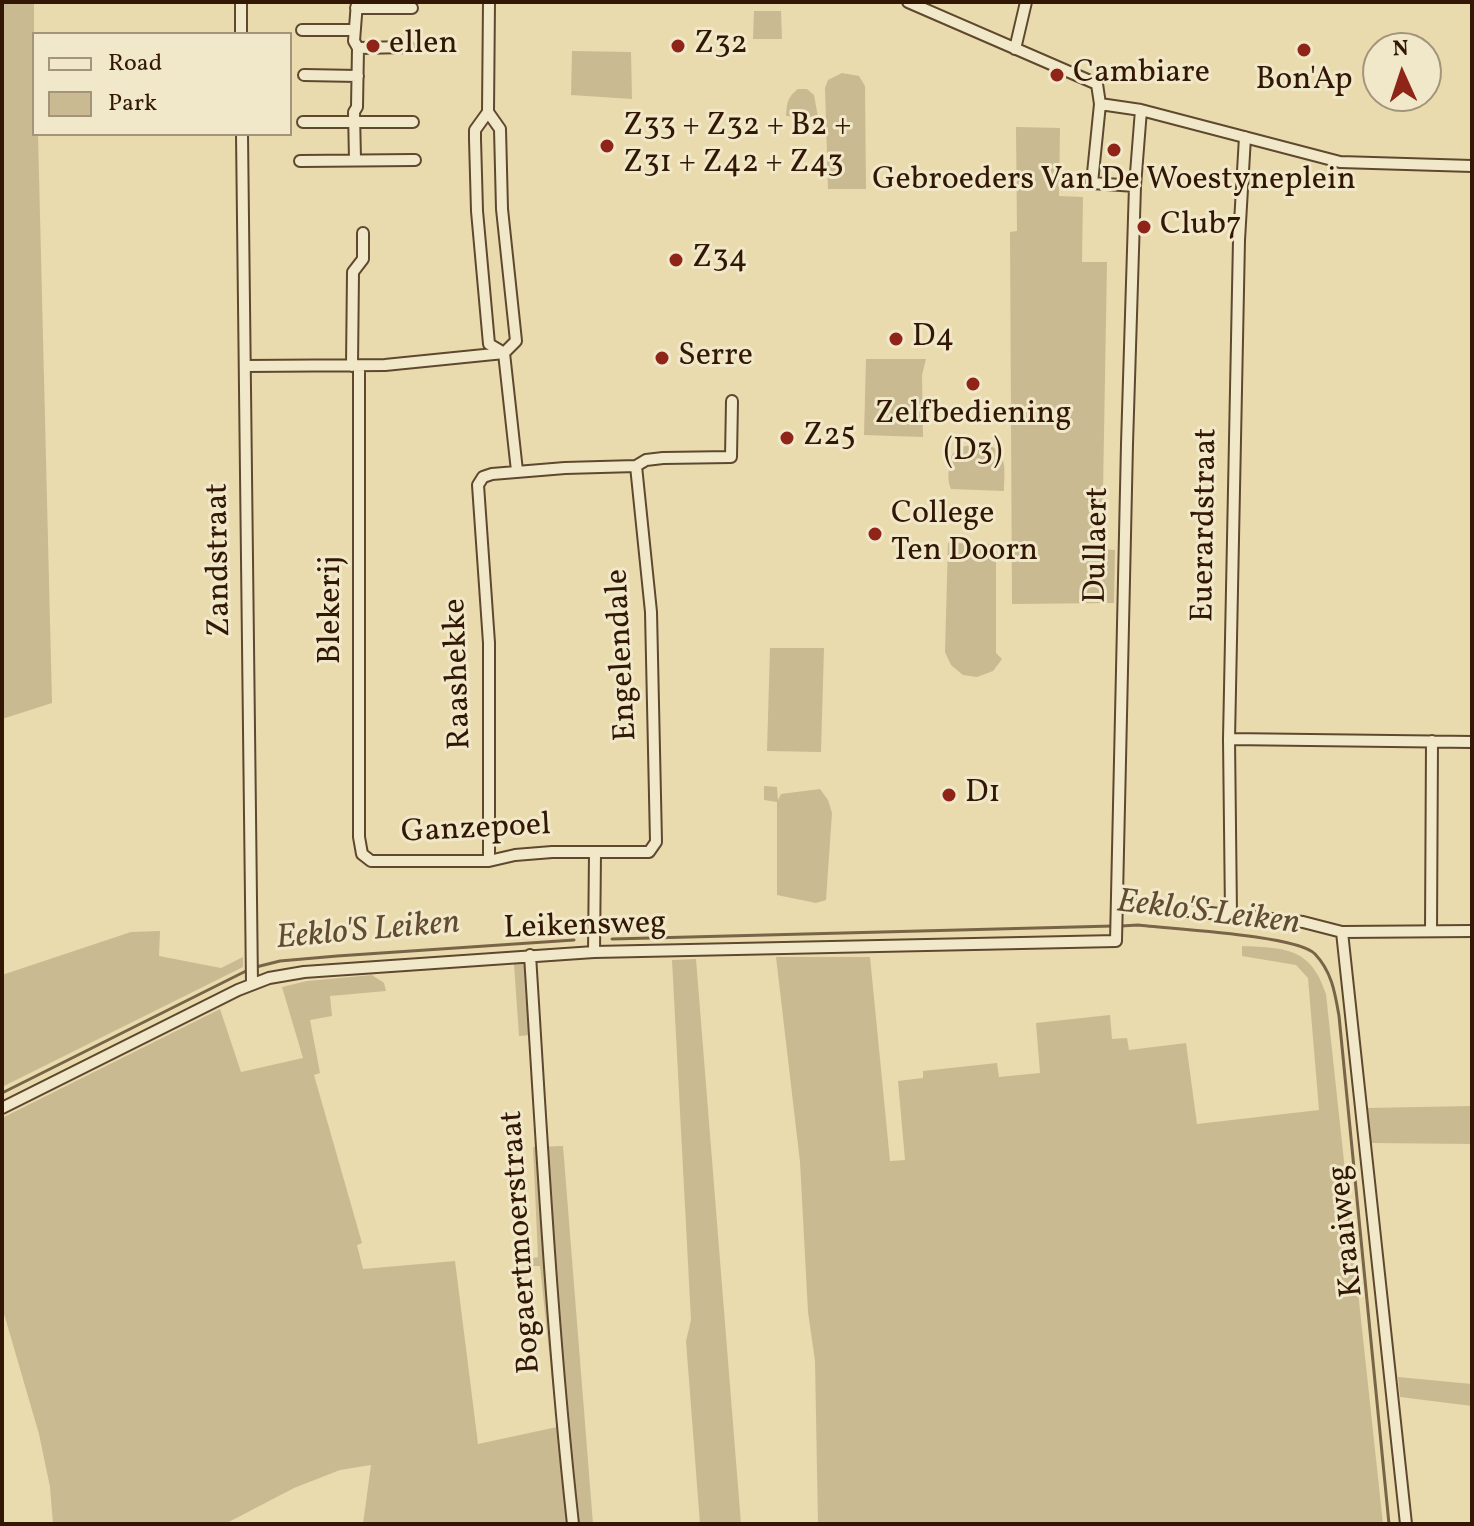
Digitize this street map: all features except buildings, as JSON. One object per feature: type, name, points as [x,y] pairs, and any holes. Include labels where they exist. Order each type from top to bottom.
[{"type":"street","points":[[241,2],[241,32]]},
{"type":"street","points":[[489,2],[488,112],[475,130],[477,211],[489,344],[504,353]]},
{"type":"street","points":[[908,2],[1097,84],[1100,104],[1092,183],[1135,186],[1141,110]]},
{"type":"street","points":[[1015,49],[1026,2]]},
{"type":"street","points":[[355,160],[358,76],[358,48],[354,41],[356,5],[412,8]]},
{"type":"street","points":[[302,30],[354,30]]},
{"type":"street","points":[[358,48],[409,47]]},
{"type":"street","points":[[304,75],[358,76]]},
{"type":"street","points":[[1100,104],[1141,110],[1340,162],[1472,166]]},
{"type":"street","points":[[245,366],[356,366],[504,353],[516,341],[502,209],[500,129],[488,112]]},
{"type":"street","points":[[303,122],[413,122]]},
{"type":"street","name":"Zandstraat","points":[[242,136],[252,981]]},
{"type":"street","name":"Euerardstraat","points":[[1231,914],[1229,739],[1239,240],[1245,137]]},
{"type":"street","points":[[300,161],[415,160]]},
{"type":"street","name":"Dullaert","points":[[1117,904],[1135,186]]},
{"type":"street","name":"Blekerij","points":[[362,854],[359,837],[353,272],[363,259],[363,233]]},
{"type":"street","points":[[504,353],[517,471],[636,466],[654,459],[731,457],[732,401]]},
{"type":"street","name":"Engelendale","points":[[636,466],[651,612],[656,842]]},
{"type":"street","name":"Raashekke","points":[[489,861],[489,643],[478,485],[483,477],[517,471]]},
{"type":"street","points":[[1229,739],[1472,742]]},
{"type":"street","points":[[1431,931],[1432,741]]},
{"type":"street","name":"Ganzepoel","points":[[362,854],[371,861],[489,861],[515,855],[649,852],[656,842]]},
{"type":"street","name":"Ganzepoel","points":[[594,952],[595,853]]},
{"type":"street","points":[[1117,904],[1303,922],[1342,932],[1472,931]]},
{"type":"street","name":"Leikensweg","points":[[2,1108],[252,981],[304,972],[594,952],[1116,941],[1117,904]]},
{"type":"street","name":"Kraaiweg","points":[[1342,932],[1406,1524]]},
{"type":"street","name":"Bogaertmoerstraat","points":[[530,955],[551,1286],[573,1524]]},
{"type":"green space","points":[[2,2],[34,2],[32,136],[38,136],[52,703],[2,719]]},
{"type":"green space","points":[[754,11],[781,11],[782,39],[753,39]]},
{"type":"green space","points":[[572,51],[631,52],[632,99],[571,95]]},
{"type":"green space","points":[[842,73],[859,76],[865,86],[866,189],[828,189],[825,88],[828,80]]},
{"type":"green space","points":[[798,89],[807,89],[814,95],[818,117],[786,116],[788,101]]},
{"type":"green space","points":[[1016,127],[1060,128],[1059,196],[1083,197],[1082,262],[1107,262],[1102,549],[1115,550],[1114,603],[1012,604],[1010,232],[1017,231]]},
{"type":"green space","points":[[866,359],[926,359],[922,375],[923,437],[864,435]]},
{"type":"green space","points":[[987,445],[1002,457],[1004,491],[951,489],[948,479],[950,460],[956,450]]},
{"type":"green space","points":[[948,543],[996,544],[996,653],[1002,659],[993,671],[977,677],[963,675],[951,665],[945,652]]},
{"type":"green space","points":[[770,648],[824,648],[821,752],[767,751]]},
{"type":"green space","points":[[764,786],[777,787],[778,800],[781,794],[820,789],[828,800],[832,813],[826,900],[816,903],[777,895],[777,802],[764,800]]},
{"type":"green space","points":[[160,931],[159,956],[221,968],[243,957],[243,967],[2,1087],[2,975],[131,932]]},
{"type":"green space","points":[[1242,946],[1284,950],[1305,959],[1313,967],[1326,994],[1383,1524],[818,1524],[815,1361],[808,1312],[800,1162],[776,957],[870,957],[890,1161],[905,1160],[898,1081],[923,1078],[923,1071],[997,1063],[999,1077],[1040,1073],[1036,1023],[1110,1015],[1112,1039],[1127,1038],[1129,1050],[1186,1043],[1197,1124],[1319,1110],[1308,978],[1296,965],[1242,956]]},
{"type":"green space","points":[[696,959],[741,1524],[700,1524],[686,1341],[691,1320],[672,960]]},
{"type":"green space","points":[[527,963],[532,1035],[519,1036],[514,964]]},
{"type":"green space","points":[[372,975],[384,983],[386,991],[330,996],[332,1016],[310,1020],[320,1073],[314,1075],[362,1243],[357,1245],[363,1269],[455,1261],[478,1444],[557,1427],[540,1266],[533,1266],[533,1258],[538,1257],[533,1147],[563,1146],[593,1524],[363,1524],[371,1465],[340,1470],[294,1488],[225,1524],[53,1524],[50,1487],[39,1434],[2,1307],[2,1118],[220,1009],[241,1072],[303,1058],[282,987],[307,981]]},
{"type":"green space","points":[[1472,1106],[1472,1144],[1371,1143],[1367,1108]]},
{"type":"green space","points":[[1398,1377],[1472,1384],[1472,1406],[1400,1397]]},
{"type":"waterway","name":"Eeklo'S Leiken","points":[[612,939],[1113,926]]},
{"type":"waterway","name":"Eeklo'S Leiken","points":[[1121,926],[1203,931],[1284,942],[1315,954],[1329,975],[1339,1016],[1389,1524]]},
{"type":"waterway","name":"Eeklo'S Leiken","points":[[256,967],[280,961],[337,956],[574,940]]},
{"type":"waterway","name":"Eeklo'S Leiken","points":[[2,1093],[248,970]]},
{"type":"place","name":"ellen","points":[[373,46]]},
{"type":"place","name":"Z32","points":[[678,46]]},
{"type":"place","name":"Bon'Ap","points":[[1304,50]]},
{"type":"place","name":"Cambiare","points":[[1057,75]]},
{"type":"place","name":"Z33 + Z32 + B2 + Z31 + Z42 + Z43","points":[[607,146]]},
{"type":"place","name":"Gebroeders Van De Woestyneplein","points":[[1114,150]]},
{"type":"place","name":"Club7","points":[[1144,227]]},
{"type":"place","name":"Z34","points":[[676,260]]},
{"type":"place","name":"D4","points":[[896,339]]},
{"type":"place","name":"Serre","points":[[662,358]]},
{"type":"place","name":"Zelfbediening (D3)","points":[[973,384]]},
{"type":"place","name":"Z25","points":[[787,438]]},
{"type":"place","name":"College Ten Doorn","points":[[875,534]]},
{"type":"place","name":"D1","points":[[949,795]]}]
